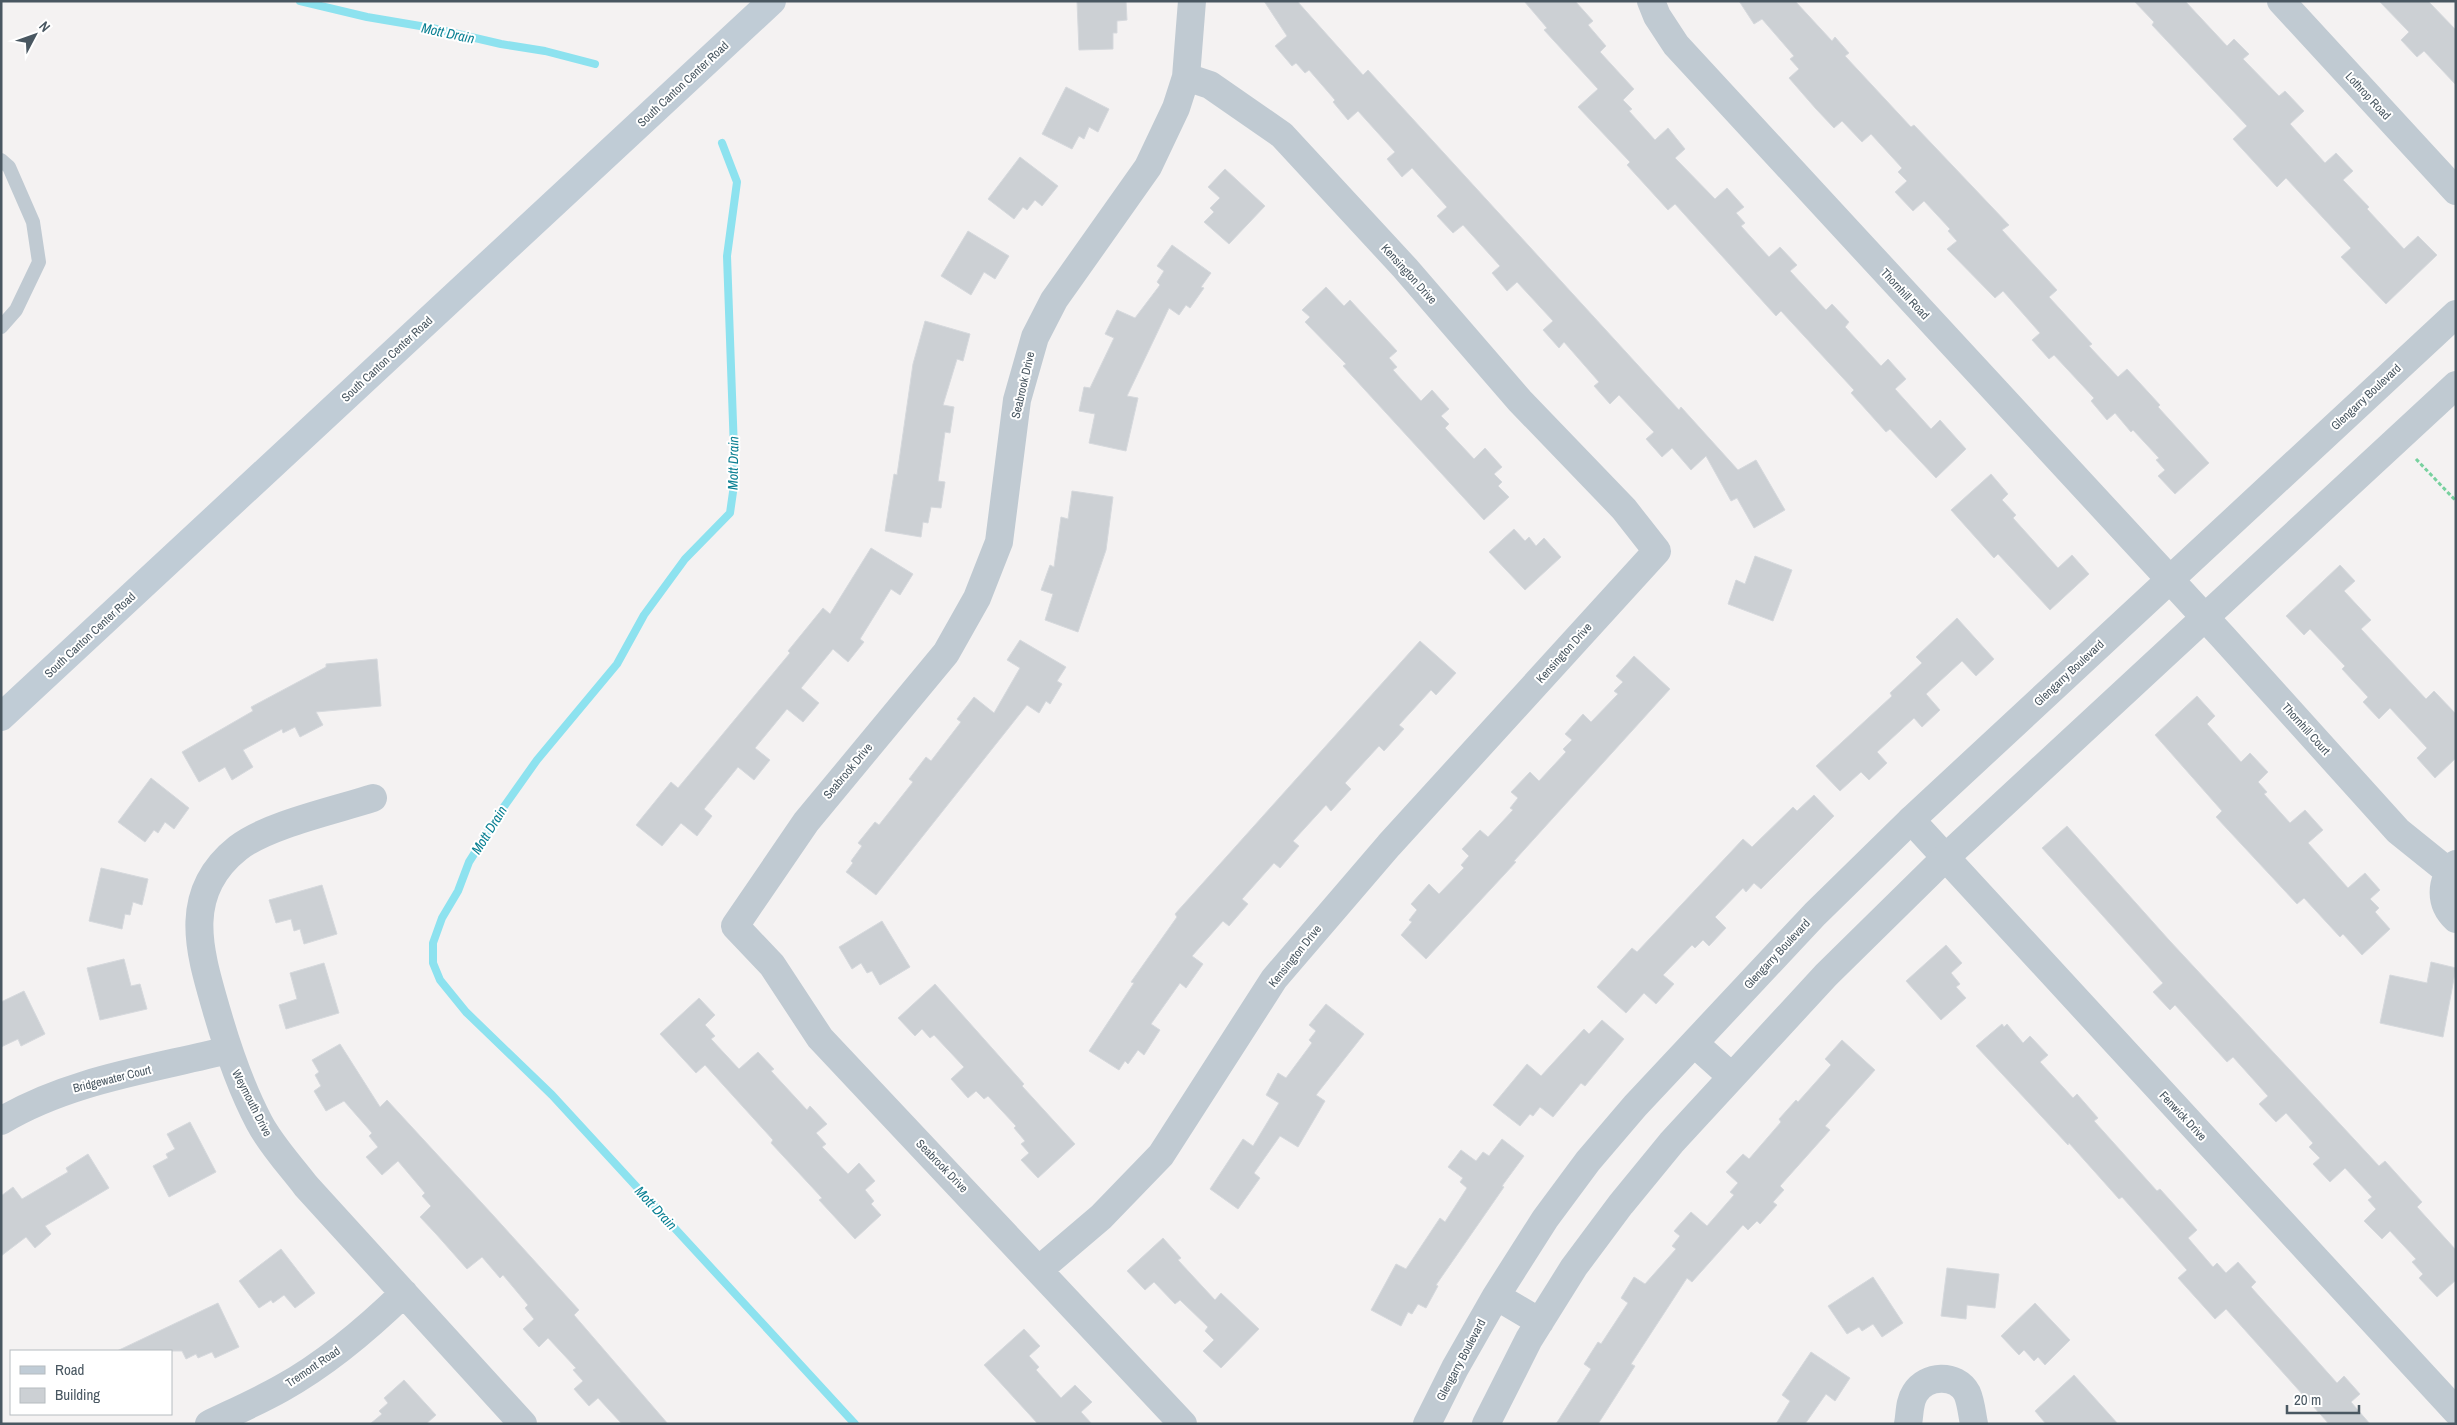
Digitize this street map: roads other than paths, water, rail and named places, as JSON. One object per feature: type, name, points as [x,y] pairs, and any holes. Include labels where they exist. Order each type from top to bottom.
[{"type":"main road","name":"South Canton Center Road","points":[[1,717],[772,1]]},
{"type":"street","name":"Seabrook Drive","points":[[1183,1424],[1040,1269],[820,1038],[772,965],[735,926],[806,822],[946,653],[977,598],[999,542],[1017,400],[1035,337],[1059,292],[1148,167],[1176,108],[1186,76],[1192,1]]},
{"type":"street","name":"Thornhill Road","points":[[1651,1],[1657,16],[1676,45],[2169,579]]},
{"type":"street","name":"Lothrop Road","points":[[2281,1],[2456,191]]},
{"type":"street","name":"Kensington Drive","points":[[1040,1269],[1101,1217],[1161,1155],[1274,979],[1389,845],[1657,551],[1624,509],[1520,402],[1405,268],[1282,134],[1210,85],[1186,76]]},
{"type":"street","name":"Glengarry Boulevard","points":[[1427,1424],[1455,1368],[1496,1296],[1545,1219],[1588,1161],[1635,1106],[1815,914],[1911,820],[2456,314]]},
{"type":"street","points":[[1486,1424],[1528,1339],[1574,1267],[1671,1142],[1826,976],[1945,858],[2456,385]]},
{"type":"street","name":"Thornhill Court","points":[[2169,579],[2398,830],[2452,868],[2444,885],[2444,899],[2449,912],[2456,918]]},
{"type":"street","name":"Weymouth Drive","points":[[372,798],[258,835],[237,848],[218,868],[209,882],[203,897],[198,926],[200,952],[228,1050],[244,1093],[276,1149],[306,1186],[523,1424]]},
{"type":"street","name":"Fenwick Drive","points":[[1911,820],[2456,1411]]},
{"type":"street","points":[[1694,1043],[1732,1077]]},
{"type":"street","name":"Bridgewater Court","points":[[1,1120],[31,1105],[78,1087],[228,1050]]},
{"type":"street","name":"Tremont Road","points":[[209,1424],[282,1388],[315,1367],[369,1325],[404,1293]]},
{"type":"street","points":[[1496,1296],[1540,1322]]},
{"type":"street","points":[[1908,1424],[1911,1404],[1915,1394],[1927,1382],[1944,1378],[1957,1383],[1967,1394],[1974,1424]]},
{"type":"lane","points":[[1,160],[9,167],[33,222],[39,262],[16,310],[1,327]]},
{"type":"waterway","name":"Mott Drain","points":[[300,1],[367,17],[545,51],[595,64]]},
{"type":"waterway","name":"Mott Drain","points":[[722,143],[737,182],[727,256],[735,478],[730,513],[685,559],[644,615],[617,664],[537,760],[503,808],[469,862],[458,891],[442,918],[433,943],[433,963],[440,980],[466,1012],[552,1095],[855,1424]]}]
